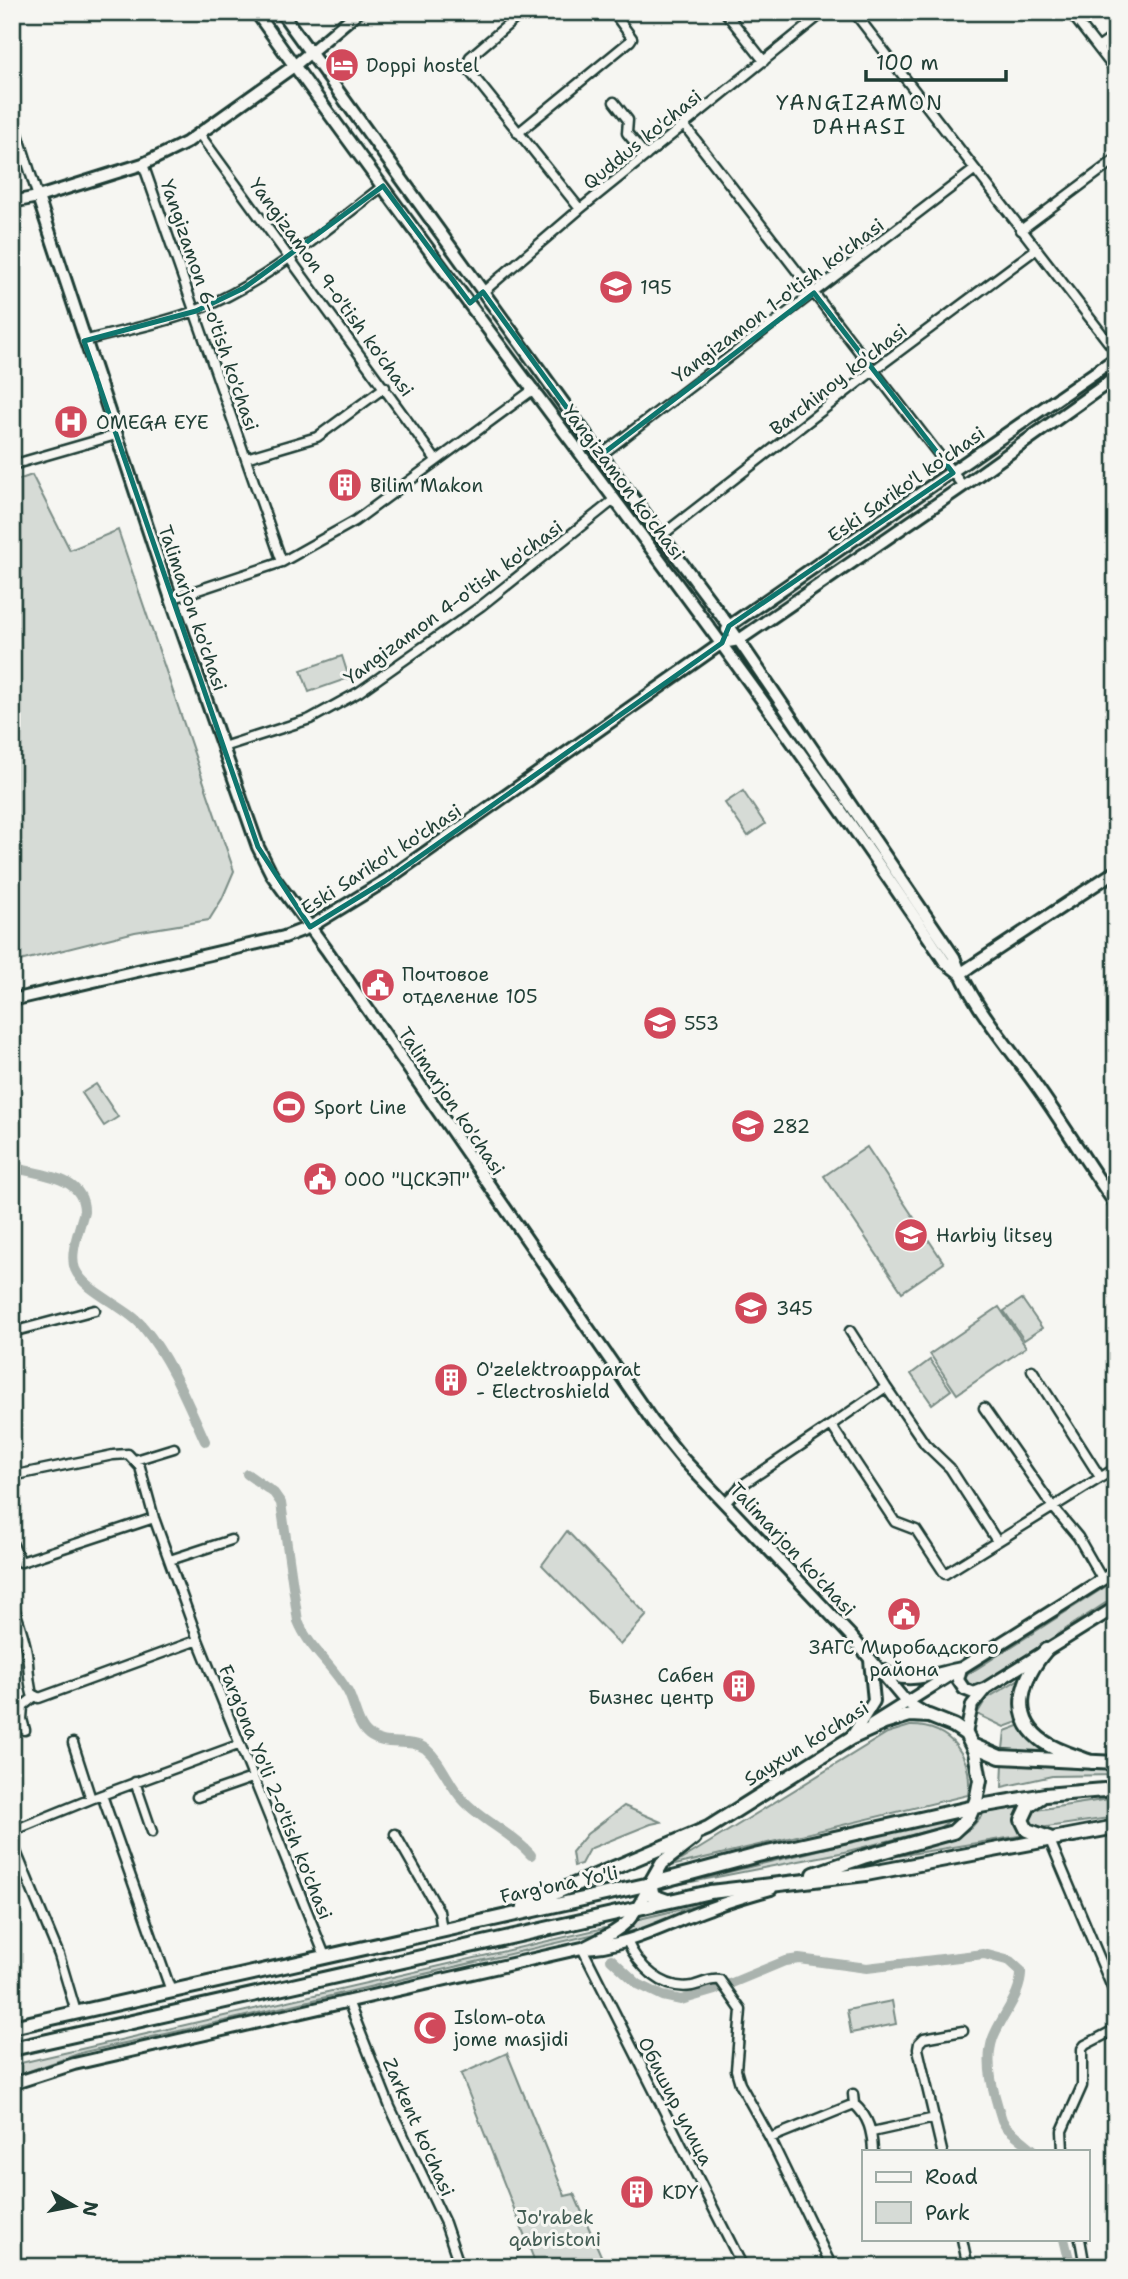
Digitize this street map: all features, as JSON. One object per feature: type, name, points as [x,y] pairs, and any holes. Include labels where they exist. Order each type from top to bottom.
[{"type":"main road","name":"Yangizamon ko'chasi","points":[[256,12],[722,643],[867,846],[945,962],[960,974]]},
{"type":"main road","name":"Yangizamon ko'chasi","points":[[281,12],[739,640],[954,957],[960,974],[1116,1205]]},
{"type":"main road","points":[[12,202],[38,197],[143,164],[200,135],[294,66],[358,12]]},
{"type":"main road","name":"Talimarjon ko'chasi","points":[[38,197],[171,599],[265,862],[292,905],[310,927],[648,1415],[682,1458],[851,1636],[906,1702],[929,1716]]},
{"type":"main road","points":[[470,303],[483,292]]},
{"type":"main road","name":"Eski Sariko'l ko'chasi","points":[[729,626],[1116,358]]},
{"type":"main road","name":"Eski Sariko'l ko'chasi","points":[[12,1000],[284,937],[310,927],[386,881],[722,643],[739,640],[1116,377]]},
{"type":"main road","points":[[722,643],[729,626]]},
{"type":"main road","points":[[960,974],[1116,871]]},
{"type":"main road","name":"Sayxun ko'chasi","points":[[500,1917],[708,1828],[1116,1572]]},
{"type":"main road","points":[[870,1660],[890,1676],[900,1679],[961,1668],[959,1682],[964,1689],[974,1693],[1116,1607]]},
{"type":"main road","points":[[1046,1650],[1024,1684],[1022,1706],[1026,1721],[1046,1744],[1091,1762]]},
{"type":"main road","points":[[850,1738],[874,1701],[870,1660]]},
{"type":"main road","points":[[12,2084],[74,2064],[582,1948],[627,1941],[708,1909],[863,1857],[953,1832],[969,1817],[974,1807],[980,1780],[979,1765],[969,1739],[972,1705],[986,1688]]},
{"type":"main road","points":[[850,1738],[901,1717],[929,1716],[949,1723],[986,1752],[1006,1758],[1116,1763]]},
{"type":"main road","name":"Farg'ona Yo'li","points":[[12,2027],[650,1884],[758,1855],[974,1807],[1045,1795],[1116,1789]]},
{"type":"main road","points":[[1045,1795],[1029,1805],[1022,1820],[1027,1830],[1049,1838]]},
{"type":"main road","points":[[12,2049],[710,1892],[866,1874],[1116,1827]]},
{"type":"main road","points":[[582,1948],[621,1929],[638,1909],[662,1863],[708,1828]]},
{"type":"main road","points":[[650,1884],[653,1896],[671,1902]]},
{"type":"street","points":[[523,12],[470,57],[468,71],[580,209]]},
{"type":"street","points":[[518,133],[630,41],[631,34],[613,12]]},
{"type":"street","points":[[724,12],[764,61]]},
{"type":"street","name":"Quddus ko'chasi","points":[[483,292],[580,209],[824,12]]},
{"type":"street","points":[[854,12],[1116,352]]},
{"type":"street","points":[[1070,12],[1116,71]]},
{"type":"street","points":[[1098,48],[1116,34]]},
{"type":"street","points":[[614,102],[628,120],[627,133],[646,156]]},
{"type":"street","name":"Talimarjon ko'chasi","points":[[12,115],[38,197]]},
{"type":"street","points":[[684,125],[963,486]]},
{"type":"street","name":"Yangizamon 9-o'tish ko'chasi","points":[[200,135],[436,460]]},
{"type":"street","points":[[1021,230],[1116,159]]},
{"type":"street","name":"Yangizamon 6-o'tish ko'chasi","points":[[143,164],[282,562]]},
{"type":"street","name":"Yangizamon 1-o'tish ko'chasi","points":[[601,454],[974,170]]},
{"type":"street","points":[[84,341],[196,311],[244,288],[383,186]]},
{"type":"street","name":"Barchinoy ko'chasi","points":[[661,536],[874,370],[1035,250]]},
{"type":"street","name":"Yangizamon 6-o'tish ko'chasi","points":[[246,458],[317,437],[385,387]]},
{"type":"street","points":[[171,599],[282,562],[355,521],[534,389]]},
{"type":"street","points":[[12,466],[116,435]]},
{"type":"street","name":"Yangizamon 4-o'tish ko'chasi","points":[[223,747],[310,719],[370,685],[481,606],[615,499]]},
{"type":"street","points":[[12,1332],[95,1310]]},
{"type":"street","points":[[850,1331],[925,1444],[950,1468],[997,1541]]},
{"type":"street","points":[[1032,1370],[1100,1477]]},
{"type":"street","points":[[726,1502],[742,1485],[886,1387]]},
{"type":"street","points":[[984,1408],[1053,1507],[1078,1536],[1102,1579]]},
{"type":"street","points":[[831,1425],[895,1522],[916,1530],[945,1574],[1116,1468]]},
{"type":"street","points":[[12,1476],[113,1455],[128,1454],[135,1460],[174,1448]]},
{"type":"street","name":"Farg'ona Yo'li 2-o'tish ko'chasi","points":[[135,1460],[140,1467],[154,1518],[238,1745],[325,1956]]},
{"type":"street","points":[[12,1543],[21,1562],[154,1518]]},
{"type":"street","points":[[170,1560],[231,1540]]},
{"type":"street","points":[[12,1602],[21,1628],[27,1657],[27,1676],[34,1697]]},
{"type":"street","points":[[25,1730],[23,1706],[34,1697],[39,1698],[198,1640]]},
{"type":"street","points":[[73,1743],[91,1798]]},
{"type":"street","points":[[12,1831],[91,1798],[238,1745]]},
{"type":"street","points":[[197,1797],[252,1778]]},
{"type":"street","points":[[135,1782],[152,1832]]},
{"type":"street","points":[[102,1795],[171,1991]]},
{"type":"street","points":[[395,1834],[439,1912],[442,1930]]},
{"type":"street","points":[[1049,1838],[1116,1997]]},
{"type":"street","points":[[12,1842],[59,1955],[76,2012]]},
{"type":"street","points":[[627,1941],[641,1965],[664,1982],[685,1987],[714,1979],[722,1982],[741,2010],[736,2070],[740,2084],[770,2138],[832,2267]]},
{"type":"street","name":"Обишир улица","points":[[582,1948],[743,2267]]},
{"type":"street","name":"Zarkent ko'chasi","points":[[348,2001],[390,2107],[444,2223],[460,2267]]},
{"type":"street","points":[[1063,2150],[1062,2131],[1082,2086],[1083,2049],[1085,2045],[1116,2029]]},
{"type":"street","points":[[942,2150],[918,2049],[919,2043],[924,2038],[963,2031]]},
{"type":"street","points":[[853,2094],[854,2104],[863,2112],[872,2132],[873,2150]]},
{"type":"street","points":[[770,2138],[854,2104]]},
{"type":"street","points":[[872,2132],[935,2118]]},
{"type":"street","points":[[962,2240],[968,2267]]},
{"type":"street","points":[[1080,2240],[1085,2267]]},
{"type":"highlighted area","points":[[383,186],[470,303],[483,292],[601,455],[814,293],[953,473],[729,626],[722,643],[385,881],[310,927],[258,847],[84,341],[196,311],[244,288]]},
{"type":"green space","points":[[32,475],[70,550],[118,530],[234,871],[209,920],[135,932],[12,963],[12,482]]},
{"type":"green space","points":[[342,656],[349,678],[309,692],[301,670]]},
{"type":"green space","points":[[743,791],[765,824],[748,836],[725,803]]},
{"type":"green space","points":[[96,1084],[118,1117],[104,1126],[82,1093]]},
{"type":"green space","points":[[867,1147],[944,1263],[902,1292],[824,1176]]},
{"type":"green space","points":[[1022,1299],[1042,1328],[1024,1340],[1004,1311]]},
{"type":"green space","points":[[999,1307],[1026,1347],[957,1394],[930,1354]]},
{"type":"green space","points":[[930,1360],[951,1390],[932,1404],[911,1374]]},
{"type":"green space","points":[[567,1531],[647,1615],[620,1645],[542,1565]]},
{"type":"green space","points":[[1116,1580],[1116,1596],[975,1689],[964,1682],[967,1675]]},
{"type":"green space","points":[[1021,1678],[1023,1720],[1004,1727],[977,1714],[986,1699]]},
{"type":"green space","points":[[1024,1724],[1051,1753],[1003,1749],[1005,1731]]},
{"type":"green space","points":[[910,1726],[937,1731],[948,1737],[956,1746],[967,1768],[968,1795],[671,1866],[887,1733]]},
{"type":"green space","points":[[1003,1763],[1116,1770],[1116,1775],[1052,1776],[1002,1787]]},
{"type":"green space","points":[[1116,1798],[1116,1817],[1040,1828],[1034,1828],[1028,1823],[1029,1816],[1036,1810]]},
{"type":"green space","points":[[624,1806],[661,1822],[589,1849],[581,1864],[574,1866],[572,1852],[587,1834]]},
{"type":"green space","points":[[1020,1807],[1016,1822],[1025,1835],[868,1861],[954,1839],[971,1828],[984,1813]]},
{"type":"green space","points":[[955,1817],[939,1828],[840,1853],[671,1886]]},
{"type":"green space","points":[[712,1902],[628,1936],[598,1944],[625,1931],[635,1920]]},
{"type":"green space","points":[[604,1928],[608,1931],[84,2052],[12,2077],[12,2065]]},
{"type":"green space","points":[[892,2001],[896,2024],[851,2033],[847,2010]]},
{"type":"green space","name":"Jo'rabek qabristoni","points":[[507,2053],[565,2196],[574,2194],[606,2267],[537,2267],[461,2074]]},
{"type":"waterway","points":[[12,1167],[58,1178],[76,1190],[82,1199],[84,1211],[74,1248],[75,1269],[88,1285],[144,1328],[178,1382],[205,1441]]},
{"type":"waterway","points":[[247,1474],[274,1493],[281,1503],[298,1621],[308,1640],[348,1692],[365,1731],[376,1739],[419,1745],[426,1749],[437,1760],[464,1801],[531,1855]]},
{"type":"waterway","points":[[611,1959],[638,1984],[663,1996],[681,2000],[715,1990],[785,1961],[799,1959],[867,1968],[984,1954],[1010,1961],[1021,1971],[1020,1980],[1015,1997],[990,2048],[991,2079],[1006,2127],[1034,2150]]},
{"type":"waterway","points":[[1064,2240],[1071,2267]]},
{"type":"place","name":"Doppi hostel","points":[[342,65]]},
{"type":"place","name":"195","points":[[616,287]]},
{"type":"place","name":"OMEGA EYE","points":[[71,422]]},
{"type":"place","name":"Bilim Makon","points":[[345,485]]},
{"type":"place","name":"Почтовое отделение 105","points":[[378,985]]},
{"type":"place","name":"553","points":[[660,1023]]},
{"type":"place","name":"Sport Line","points":[[289,1107]]},
{"type":"place","name":"282","points":[[748,1126]]},
{"type":"place","name":"ООО \"ЦСКЭП\"","points":[[320,1179]]},
{"type":"place","name":"Harbiy litsey","points":[[911,1235]]},
{"type":"place","name":"345","points":[[751,1308]]},
{"type":"place","name":"O'zelektroapparat - Electroshield","points":[[451,1380]]},
{"type":"place","name":"ЗАГС Миробадского района","points":[[904,1614]]},
{"type":"place","name":"Сабен Бизнес центр","points":[[739,1686]]},
{"type":"place","name":"Islom-ota jome masjidi","points":[[430,2028]]},
{"type":"place","name":"KDY","points":[[637,2192]]},
{"type":"district","name":"YANGIZAMON DAHASI","points":[[860,115]]}]
